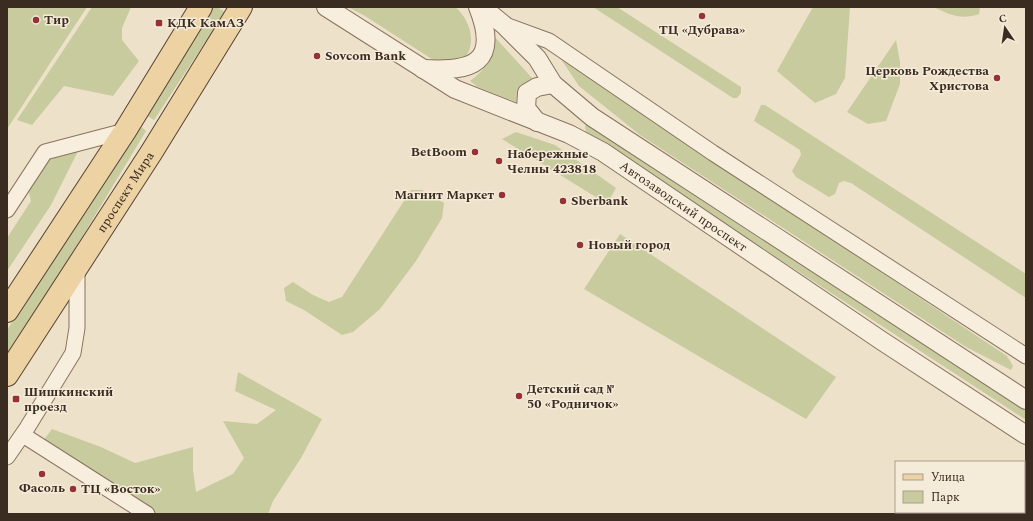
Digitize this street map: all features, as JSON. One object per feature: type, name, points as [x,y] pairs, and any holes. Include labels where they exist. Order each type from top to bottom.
[{"type":"main road","points":[[7,311],[125,131],[201,7]]},
{"type":"main road","name":"проспект Мира","points":[[7,375],[154,147],[241,8]]},
{"type":"main road","points":[[125,131],[141,117],[149,115],[154,118],[156,129],[154,147]]},
{"type":"street","name":"Автозаводский проспект","points":[[326,7],[455,89],[588,143],[604,152],[882,341],[1026,435]]},
{"type":"street","points":[[420,68],[448,70],[465,68],[477,61],[484,49],[486,35],[478,7]]},
{"type":"street","name":"Автозаводский проспект","points":[[482,7],[504,25],[537,58],[553,84],[592,117],[1026,400]]},
{"type":"street","points":[[504,25],[549,41],[713,153],[1026,356]]},
{"type":"street","points":[[537,122],[526,108],[527,93],[537,87],[553,84]]},
{"type":"street","points":[[7,210],[45,152],[125,131]]},
{"type":"street","points":[[7,457],[23,435],[73,353],[77,328],[77,266]]},
{"type":"street","points":[[23,435],[147,514]]},
{"type":"green space","points":[[7,7],[87,7],[7,129]]},
{"type":"green space","points":[[92,7],[131,7],[122,28],[122,40],[139,61],[113,96],[64,86],[32,125],[17,120]]},
{"type":"green space","points":[[213,7],[217,7],[225,12],[154,120],[143,113]]},
{"type":"green space","points":[[348,7],[455,7],[463,15],[470,31],[471,42],[467,55],[461,61],[438,63],[365,16]]},
{"type":"green space","points":[[593,7],[617,7],[741,87],[741,93],[737,98],[733,98]]},
{"type":"green space","points":[[813,7],[850,7],[845,78],[836,94],[815,103],[777,71]]},
{"type":"green space","points":[[934,7],[980,7],[979,14],[961,17]]},
{"type":"green space","points":[[492,34],[533,79],[517,90],[516,102],[478,87],[470,81],[481,72],[491,55],[493,42]]},
{"type":"green space","points":[[896,40],[900,62],[900,84],[886,121],[868,124],[847,112]]},
{"type":"green space","points":[[561,59],[1007,356],[1013,366],[1011,370],[966,347],[640,135],[579,86]]},
{"type":"green space","points":[[761,105],[765,105],[1026,274],[1026,298],[851,183],[844,181],[839,183],[835,194],[829,197],[796,177],[792,171],[801,155],[800,150],[754,121]]},
{"type":"green space","points":[[589,124],[1026,411],[1026,420],[586,133],[585,126]]},
{"type":"green space","points":[[140,126],[146,131],[53,285],[7,356],[7,330]]},
{"type":"green space","points":[[516,132],[555,145],[616,188],[607,204],[502,139]]},
{"type":"green space","points":[[78,151],[51,205],[7,271],[7,238],[31,201],[27,185],[45,160]]},
{"type":"green space","points":[[411,190],[422,190],[444,203],[442,218],[416,261],[380,309],[353,332],[342,335],[304,310],[286,301],[284,288],[293,282],[313,295],[329,302],[342,297]]},
{"type":"green space","points":[[620,234],[836,377],[806,419],[584,289]]},
{"type":"green space","points":[[238,372],[322,419],[301,458],[273,501],[268,514],[156,514],[123,492],[37,449],[52,429],[101,447],[135,463],[193,447],[193,470],[196,492],[233,474],[244,458],[223,421],[257,424],[276,410],[235,391]]},
{"type":"place","name":"ТЦ «Дубрава»","points":[[702,16]]},
{"type":"place","name":"Тир","points":[[36,20]]},
{"type":"place","name":"КДК КамАЗ","points":[[159,23]]},
{"type":"place","name":"Sovcom Bank","points":[[317,56]]},
{"type":"place","name":"Церковь Рождества Христова","points":[[997,78]]},
{"type":"place","name":"BetBoom","points":[[475,152]]},
{"type":"place","name":"Набережные Челны 423818","points":[[499,161]]},
{"type":"place","name":"Магнит Маркет","points":[[502,195]]},
{"type":"place","name":"Sberbank","points":[[563,201]]},
{"type":"place","name":"Новый город","points":[[580,245]]},
{"type":"place","name":"Детский сад № 50 «Родничок»","points":[[519,396]]},
{"type":"place","name":"Шишкинский проезд","points":[[16,399]]},
{"type":"place","name":"Фасоль","points":[[42,474]]},
{"type":"place","name":"ТЦ «Восток»","points":[[73,489]]}]
